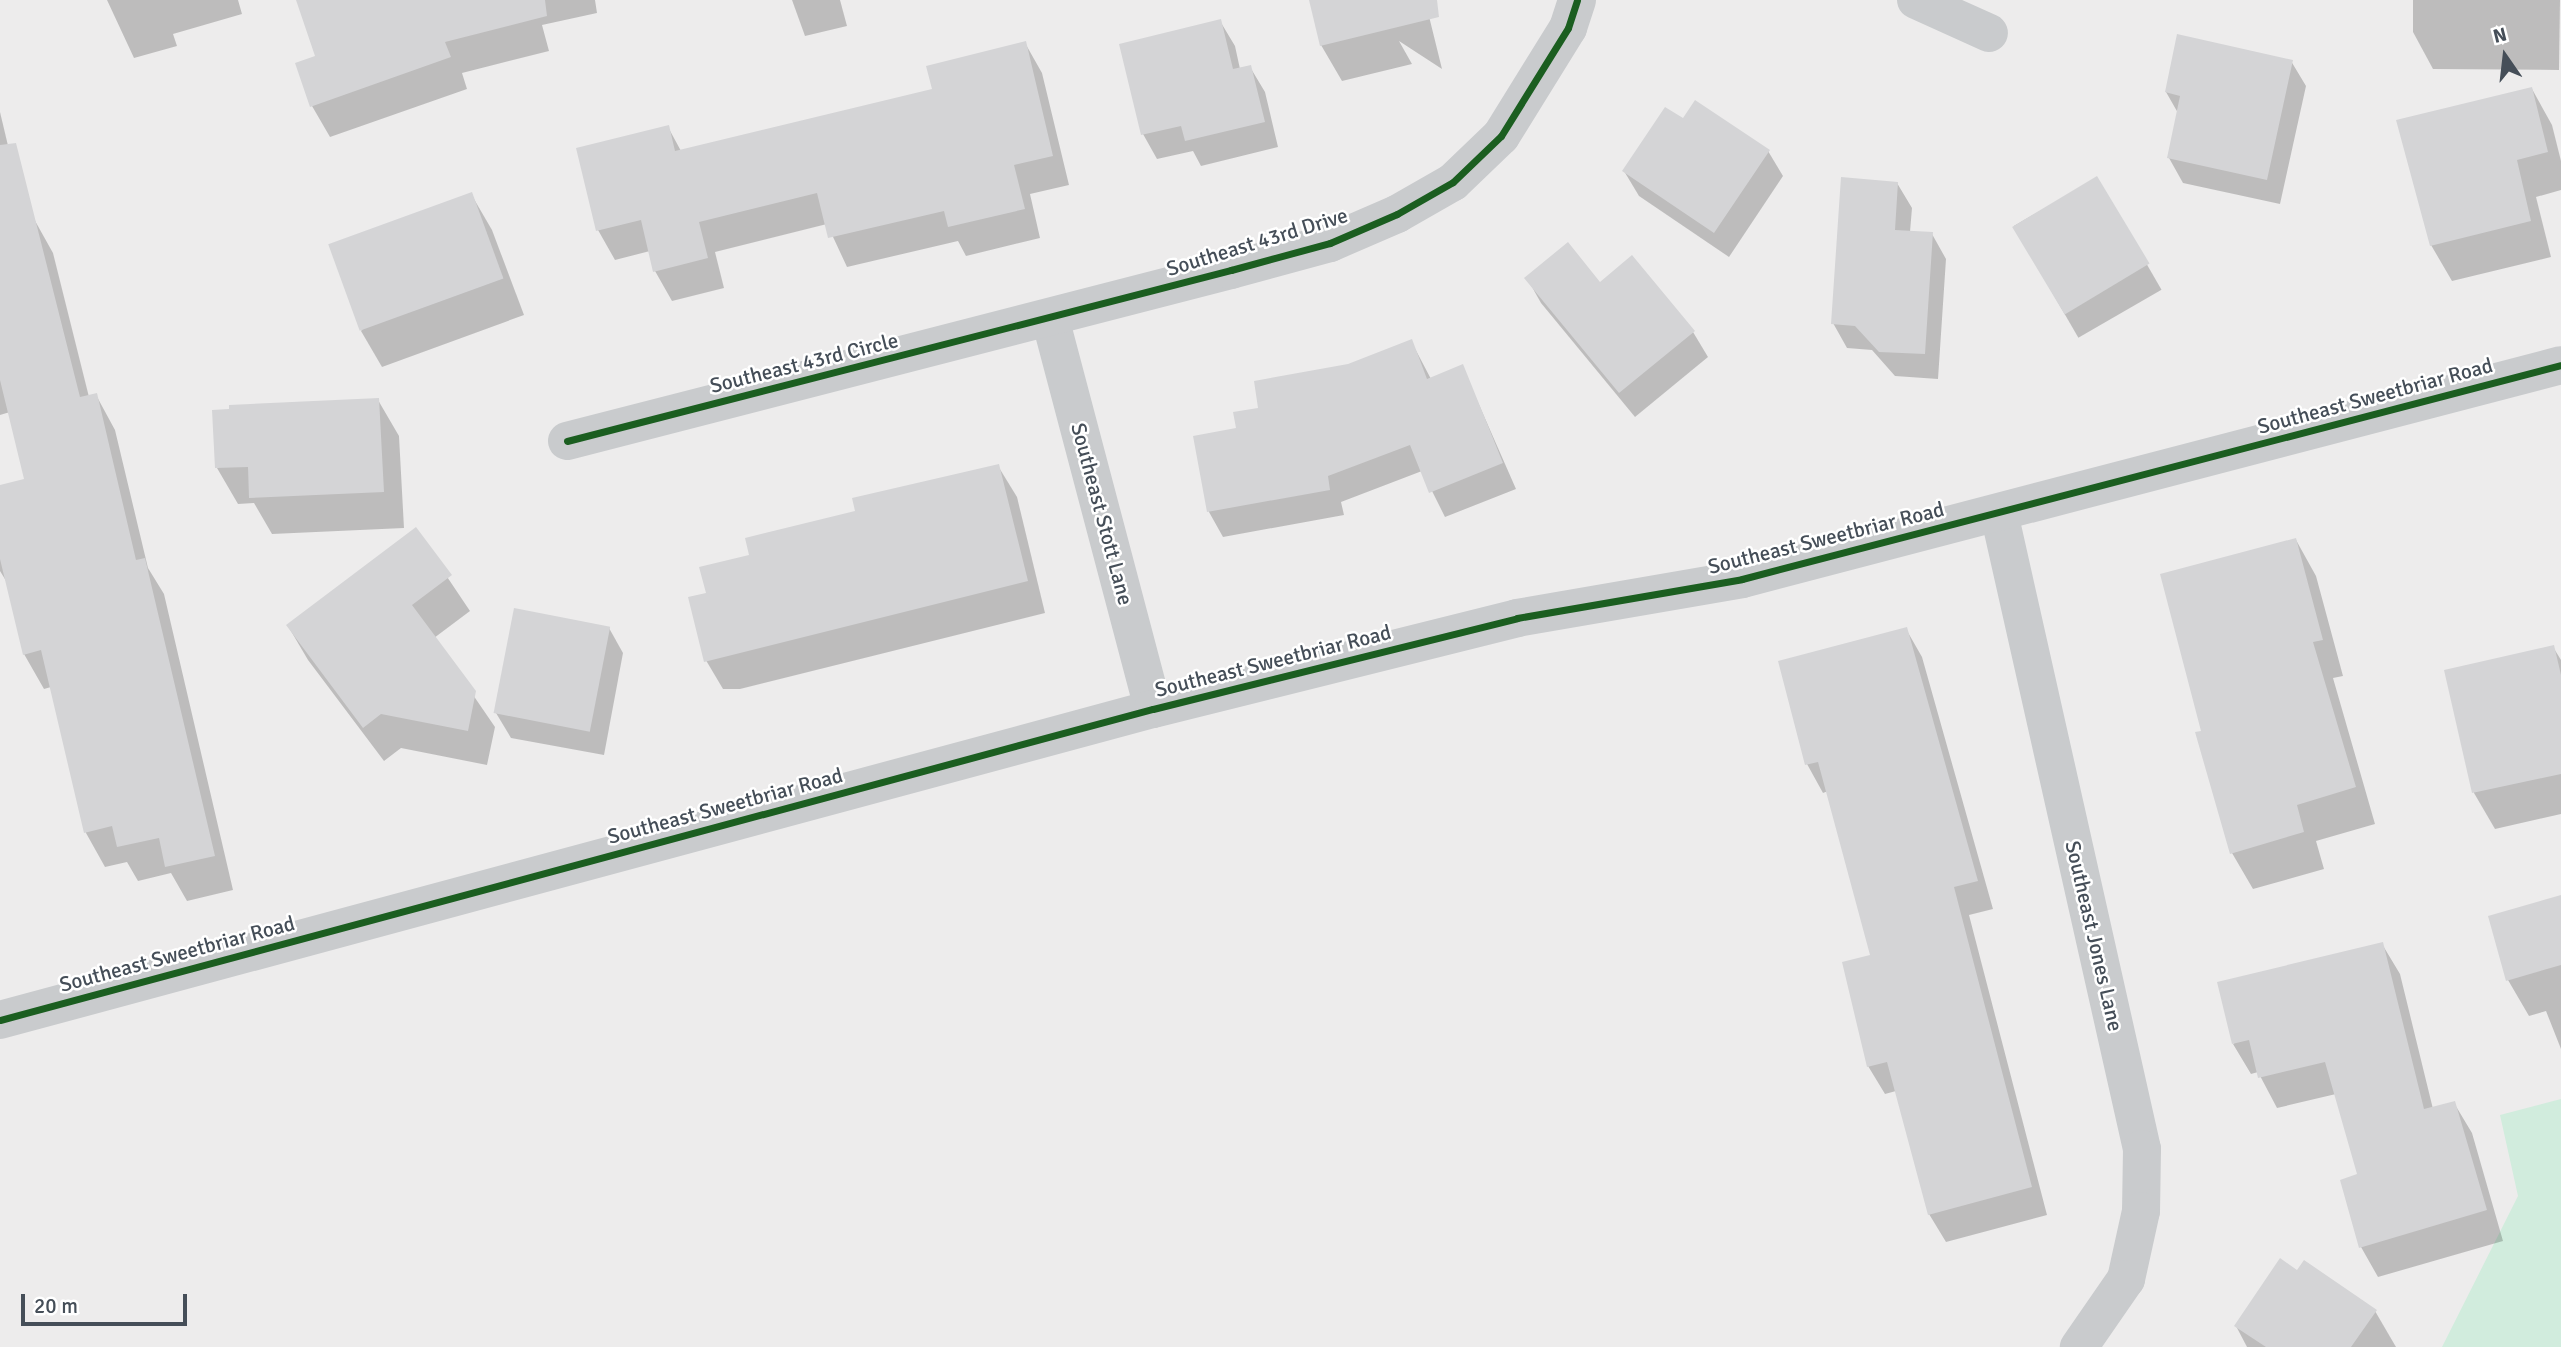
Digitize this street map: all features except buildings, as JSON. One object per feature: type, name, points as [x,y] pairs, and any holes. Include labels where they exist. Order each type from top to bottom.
[{"type":"street","name":"Southeast 43rd Drive","points":[[1051,318],[1330,243],[1397,214],[1453,182],[1501,136],[1533,90],[1568,29],[1577,0]]},
{"type":"street","points":[[1916,0],[1989,33]]},
{"type":"street","name":"Southeast 43rd Circle","points":[[567,441],[1051,318]]},
{"type":"street","name":"Southeast Stott Lane","points":[[1051,318],[1153,709]]},
{"type":"street","name":"Southeast Sweetbriar Road","points":[[2,1012],[1153,709],[1517,618],[1742,579],[2561,365]]},
{"type":"street","name":"Southeast Jones Lane","points":[[1999,513],[2142,1149],[2141,1211],[2126,1279],[2079,1347]]},
{"type":"green space","points":[[2561,1099],[2561,1347],[2442,1347],[2518,1196],[2500,1115]]},
{"type":"cycle path","points":[[567,441],[1330,243],[1397,214],[1453,182],[1501,136],[1568,28],[1577,0]]},
{"type":"cycle path","points":[[0,1020],[1153,709],[1517,618],[1742,579],[2561,365]]}]
